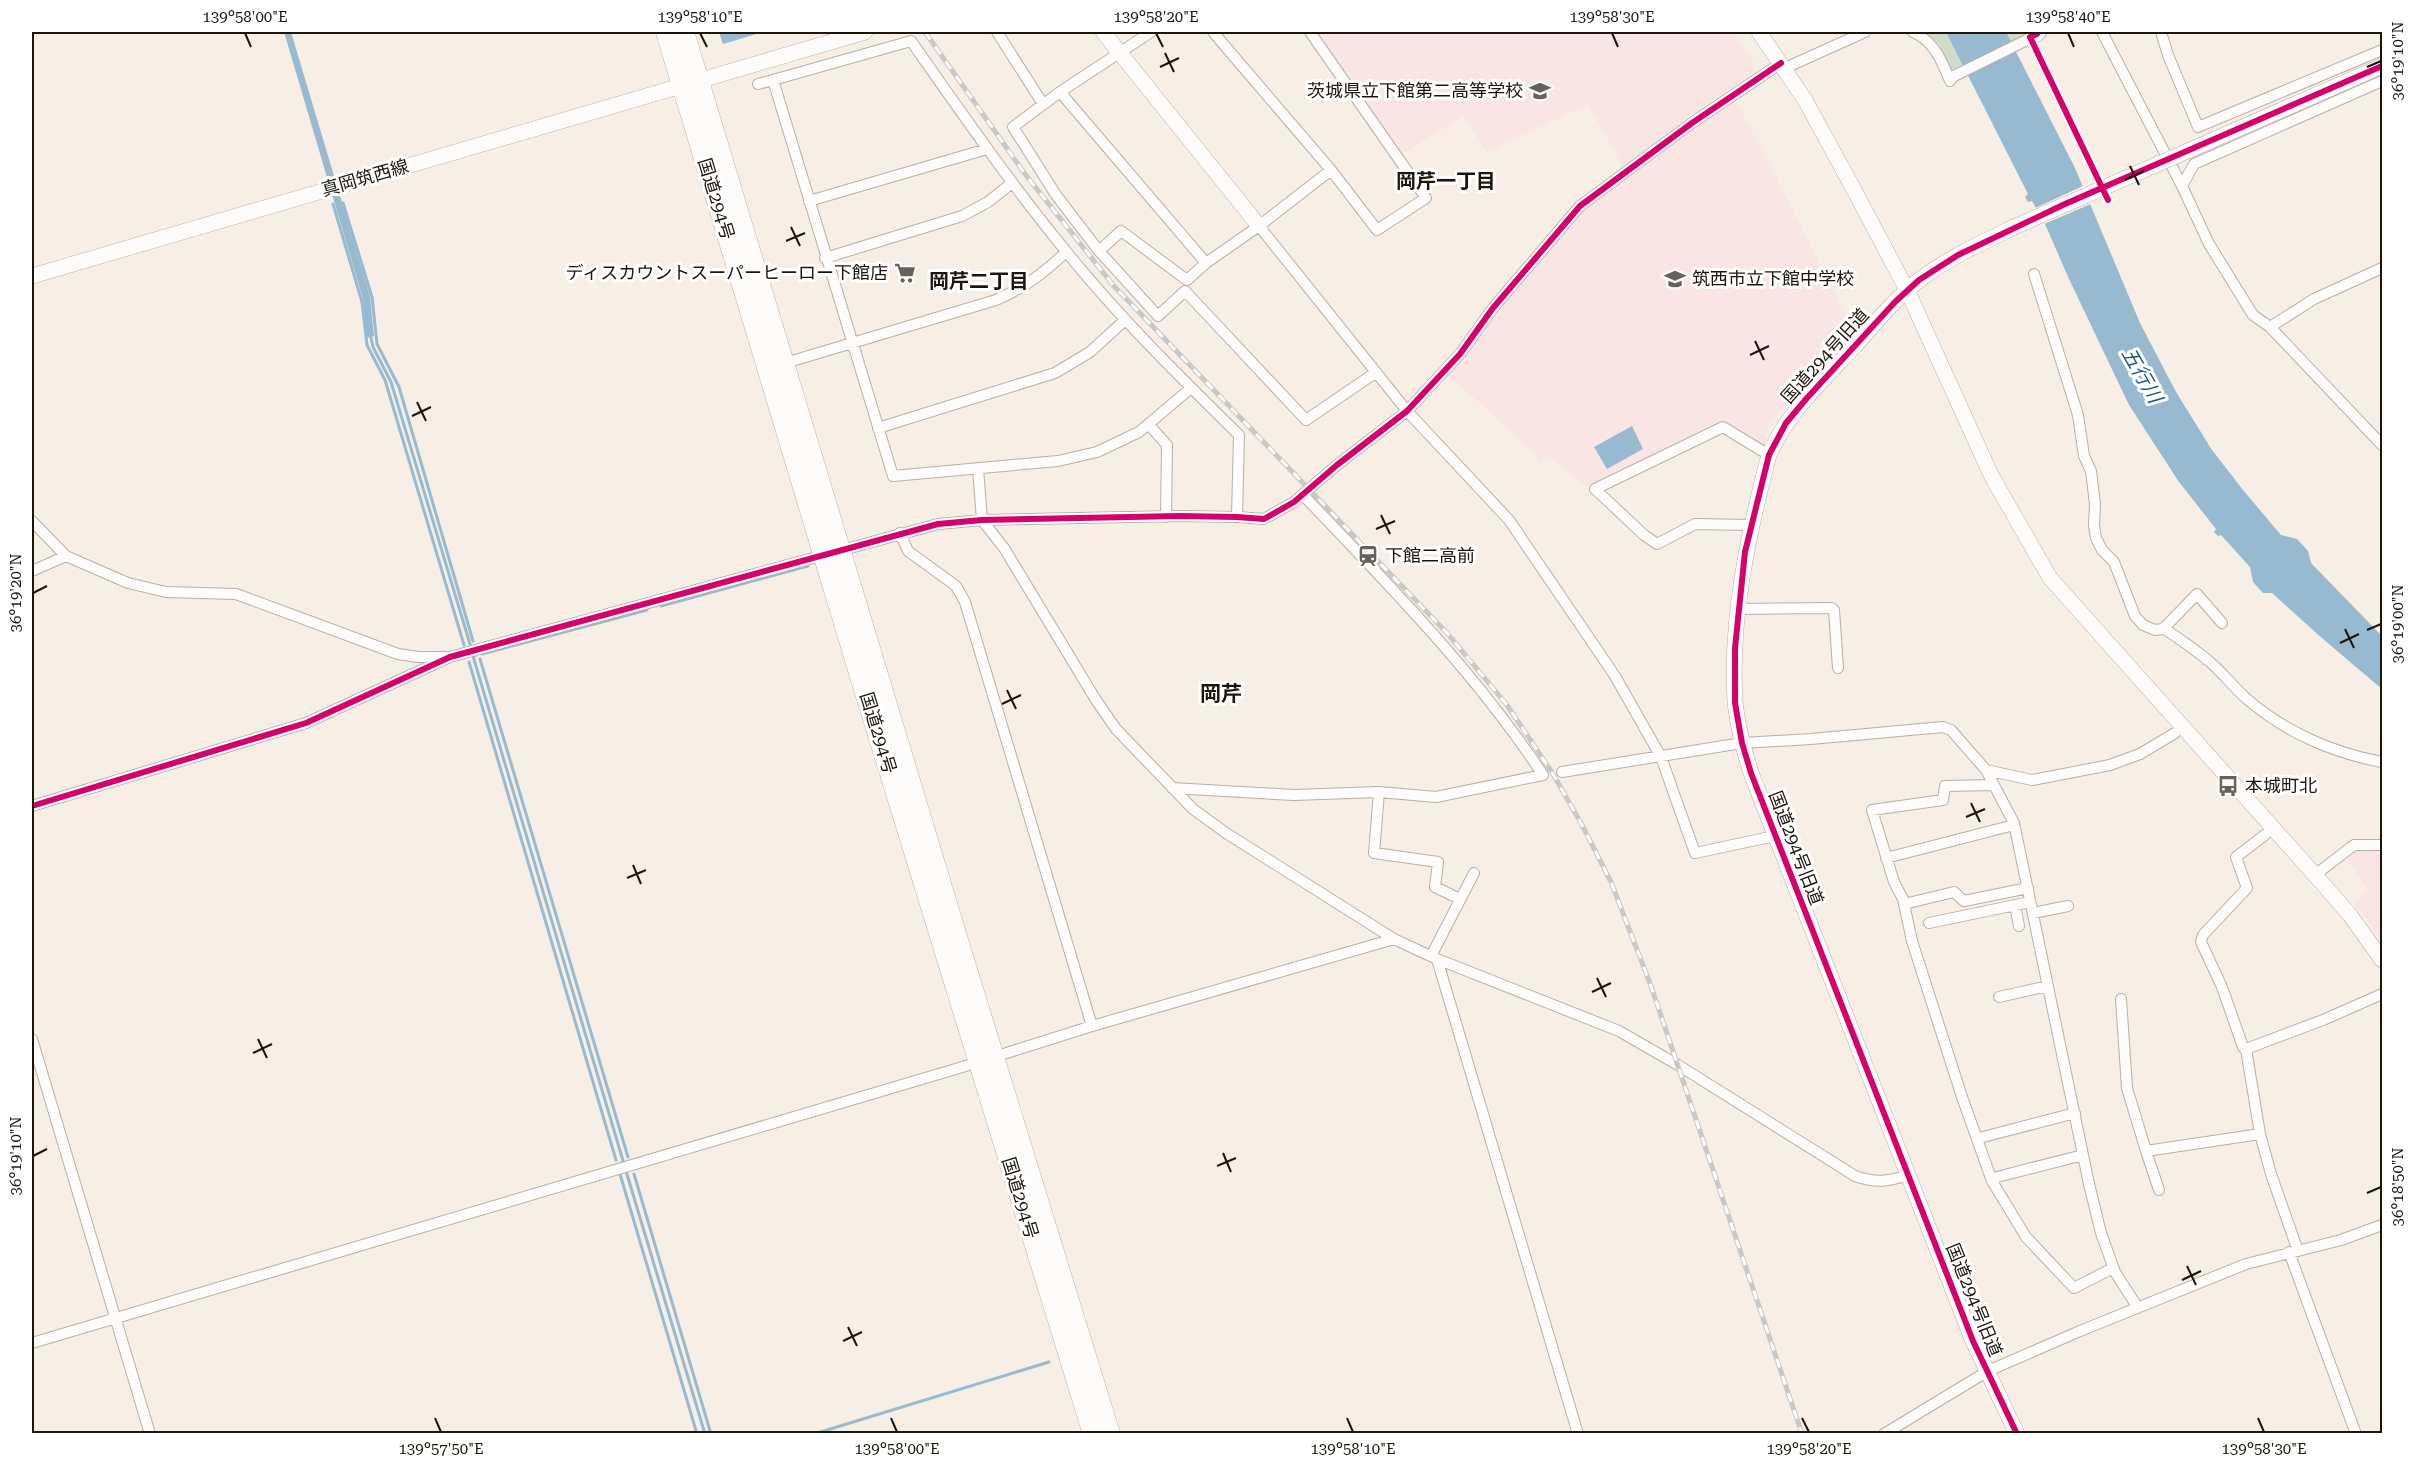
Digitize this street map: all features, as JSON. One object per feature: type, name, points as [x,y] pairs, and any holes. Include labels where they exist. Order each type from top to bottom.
[{"type":"highway","name":"国道294号","points":[[666,32],[690,83],[782,364],[833,554]]},
{"type":"highway","name":"国道294号","points":[[684,32],[690,83],[986,1060],[1093,1434]]},
{"type":"highway","name":"国道294号","points":[[986,1060],[1110,1434]]},
{"type":"street","name":"真岡筑西線","points":[[32,276],[865,32]]},
{"type":"street","points":[[997,32],[1043,104]]},
{"type":"street","points":[[1103,32],[1407,411],[1509,520],[1615,676],[1661,757],[1695,853],[1775,836]]},
{"type":"street","points":[[1151,32],[1060,92],[1013,127],[1056,195],[1099,251],[1158,316],[1185,291],[1187,279],[1331,170]]},
{"type":"street","points":[[1213,32],[1331,170],[1377,230],[1426,198],[1310,32]]},
{"type":"street","points":[[1759,32],[1783,65],[1832,149],[1907,290],[1992,477],[2050,578],[2315,875],[2349,915],[2382,960]]},
{"type":"street","points":[[32,806],[306,723],[450,657],[938,524],[982,520],[1166,517],[1264,519],[1303,495],[1337,465],[1407,411],[1460,354],[1493,308],[1580,206],[1692,123],[1783,65],[1864,32]]},
{"type":"street","points":[[1913,32],[1933,46],[1950,81],[1954,76],[2036,35]]},
{"type":"street","points":[[2102,32],[2182,186],[2209,244],[2253,315],[2270,327],[2381,440]]},
{"type":"street","points":[[2161,32],[2168,55],[2202,134],[2194,164],[2182,186]]},
{"type":"street","points":[[758,84],[911,41],[987,149],[1066,252],[1125,320],[1239,435],[1237,517]]},
{"type":"street","points":[[2198,127],[2382,50]]},
{"type":"street","name":"国道294号旧道","points":[[2017,1434],[1973,1341],[1775,836],[1742,743],[1735,703],[1735,648],[1745,552],[1768,455],[1793,414],[1907,290],[1936,268],[2014,227],[2382,66]]},
{"type":"street","points":[[773,80],[825,258],[893,476],[1077,458],[1122,441],[1149,425],[1191,388]]},
{"type":"street","points":[[2194,164],[2382,81]]},
{"type":"street","points":[[1060,92],[1206,263]]},
{"type":"street","points":[[808,201],[987,149]]},
{"type":"street","points":[[825,258],[962,216],[988,202],[1012,183]]},
{"type":"street","points":[[1099,251],[1121,231],[1187,279]]},
{"type":"street","points":[[782,364],[1010,294],[1042,274],[1066,252]]},
{"type":"street","points":[[2270,327],[2314,299],[2382,268]]},
{"type":"street","points":[[2034,274],[2078,415],[2085,456],[2091,471],[2096,538],[2102,550],[2114,562],[2135,616],[2143,625],[2155,630],[2163,628],[2197,594],[2222,623]]},
{"type":"street","points":[[1185,291],[1306,420],[1375,372]]},
{"type":"street","points":[[878,428],[1055,374],[1090,352],[1125,320]]},
{"type":"street","points":[[1149,425],[1167,445],[1166,517]]},
{"type":"street","points":[[1751,525],[1695,524],[1657,544],[1644,536],[1595,489],[1723,427],[1768,455]]},
{"type":"street","points":[[978,468],[982,520],[1004,548],[1116,729],[1193,809],[1226,833],[1394,939],[1619,1031],[1678,1065],[1855,1176],[1872,1182],[1887,1182],[1908,1175]]},
{"type":"street","points":[[1172,788],[1294,795],[1379,792],[1436,797],[1543,776],[1512,728],[1405,600],[1303,495]]},
{"type":"street","points":[[32,520],[66,555],[128,583],[166,592],[236,594],[398,654],[418,657],[450,657]]},
{"type":"street","points":[[900,533],[908,552],[956,586],[965,602],[1092,1026]]},
{"type":"street","points":[[32,571],[66,555]]},
{"type":"street","points":[[1739,609],[1831,608],[1838,668]]},
{"type":"street","points":[[2163,628],[2212,664],[2257,707],[2305,738],[2363,759],[2382,762]]},
{"type":"street","points":[[1562,772],[1742,743],[1943,727],[1951,730],[1986,770],[2014,825],[2101,1233],[2113,1268],[2139,1308]]},
{"type":"street","points":[[1986,770],[2032,780],[2077,772],[2110,765],[2140,754],[2175,733]]},
{"type":"street","points":[[1994,785],[1945,786],[1942,800],[1872,810],[1886,858],[1904,904],[1912,941],[1962,1097],[1992,1180],[2026,1237],[2074,1288],[2113,1268]]},
{"type":"street","points":[[1379,792],[1374,853],[1438,862],[1435,887],[1460,899]]},
{"type":"street","points":[[1886,858],[2014,825]]},
{"type":"street","points":[[2266,834],[2236,857],[2247,888],[2203,935],[2201,942],[2222,987],[2243,1047],[2247,1052],[2260,1134],[2271,1174],[2294,1252],[2356,1434]]},
{"type":"street","points":[[2315,875],[2354,845],[2382,844]]},
{"type":"street","points":[[1474,873],[1434,957],[1578,1434]]},
{"type":"street","points":[[1904,904],[1954,892],[1964,901],[2028,888]]},
{"type":"street","points":[[2015,905],[2019,926]]},
{"type":"street","points":[[1929,923],[2015,905],[2068,906]]},
{"type":"street","points":[[32,1343],[986,1060],[1092,1026],[1394,939]]},
{"type":"street","points":[[1999,997],[2048,986]]},
{"type":"street","points":[[2247,1052],[2246,1049],[2323,1020],[2382,994]]},
{"type":"street","points":[[2121,999],[2127,1088],[2159,1190]]},
{"type":"street","points":[[32,1039],[150,1434]]},
{"type":"street","points":[[1983,1137],[2075,1113]]},
{"type":"street","points":[[2146,1151],[2260,1134]]},
{"type":"street","points":[[1997,1178],[2083,1155]]},
{"type":"street","points":[[1884,1434],[1988,1371],[2246,1264],[2341,1240],[2382,1225]]},
{"type":"shaded area","name":"茨城県立下館第二高等学校","points":[[1311,32],[1733,32],[1755,64],[1751,79],[1623,167],[1588,104],[1487,153],[1464,116],[1392,160]]},
{"type":"shaded area","name":"筑西市立下館中学校","points":[[1736,100],[1852,326],[1779,412],[1768,428],[1764,445],[1726,422],[1587,486],[1547,456],[1539,462],[1535,454],[1450,376],[1445,376],[1582,210],[1624,177]]},
{"type":"shaded area","points":[[2382,848],[2382,940],[2355,904],[2368,890],[2345,855],[2356,849]]},
{"type":"green space","points":[[1925,32],[2023,32],[2025,36],[1957,70],[1950,69],[1939,44]]},
{"type":"water","points":[[284,32],[291,32],[370,296],[374,336],[367,338],[363,299]]},
{"type":"water","points":[[719,32],[763,32],[723,44]]},
{"type":"water","name":"五行川","points":[[1946,32],[2006,32],[2075,168],[2140,323],[2176,392],[2212,450],[2243,490],[2281,535],[2297,539],[2308,551],[2311,563],[2382,636],[2382,689],[2272,593],[2263,593],[2253,582],[2250,567],[2221,535],[2218,536],[2214,532],[2216,529],[2179,482],[2129,405],[2045,224],[2032,201],[2028,202],[2025,197],[2028,194]]},
{"type":"water","points":[[1632,426],[1643,449],[1607,469],[1594,447]]},
{"type":"pier","points":[[2085,185],[2093,203],[2042,225],[2033,209]]},
{"type":"waterway","points":[[343,203],[372,297],[377,344],[399,387],[473,641]]},
{"type":"waterway","points":[[333,204],[362,302],[367,345],[385,380],[464,645]]},
{"type":"waterway","points":[[370,333],[373,347],[391,382],[470,644]]},
{"type":"waterway","points":[[661,606],[808,566]]},
{"type":"waterway","points":[[482,654],[647,610]]},
{"type":"waterway","points":[[476,655],[473,656],[624,1164]]},
{"type":"waterway","points":[[480,659],[628,1157]]},
{"type":"waterway","points":[[469,662],[616,1160]]},
{"type":"waterway","points":[[626,1171],[705,1434]]},
{"type":"waterway","points":[[620,1174],[697,1434]]},
{"type":"waterway","points":[[634,1174],[711,1434]]},
{"type":"waterway","points":[[814,1434],[1049,1362]]},
{"type":"railway","points":[[925,32],[1025,174],[1113,285],[1447,633],[1507,705],[1553,774],[1611,882],[1651,986],[1802,1434]]},
{"type":"cycle path","points":[[2035,32],[2037,34],[2030,37],[2108,200]]},
{"type":"cycle path","points":[[32,806],[306,723],[450,657],[938,524],[982,520],[1180,516],[1264,519],[1294,502],[1337,465],[1407,411],[1460,354],[1493,308],[1580,206],[1692,123],[1781,63]]},
{"type":"cycle path","points":[[2017,1434],[1973,1341],[1751,773],[1742,743],[1735,703],[1735,648],[1745,552],[1769,455],[1786,423],[1895,302],[1919,280],[1958,255],[2065,204],[2382,66]]},
{"type":"place","name":"茨城県立下館第二高等学校","points":[[1540,91]]},
{"type":"place","name":"ディスカウントスーパーヒーロー下館店","points":[[905,273]]},
{"type":"place","name":"筑西市立下館中学校","points":[[1675,279]]},
{"type":"place","name":"下館二高前","points":[[1368,556]]},
{"type":"place","name":"本城町北","points":[[2228,786]]},
{"type":"district","name":"岡芹一丁目","points":[[1446,181]]},
{"type":"district","name":"岡芹二丁目","points":[[979,281]]},
{"type":"district","name":"岡芹","points":[[1221,694]]}]
